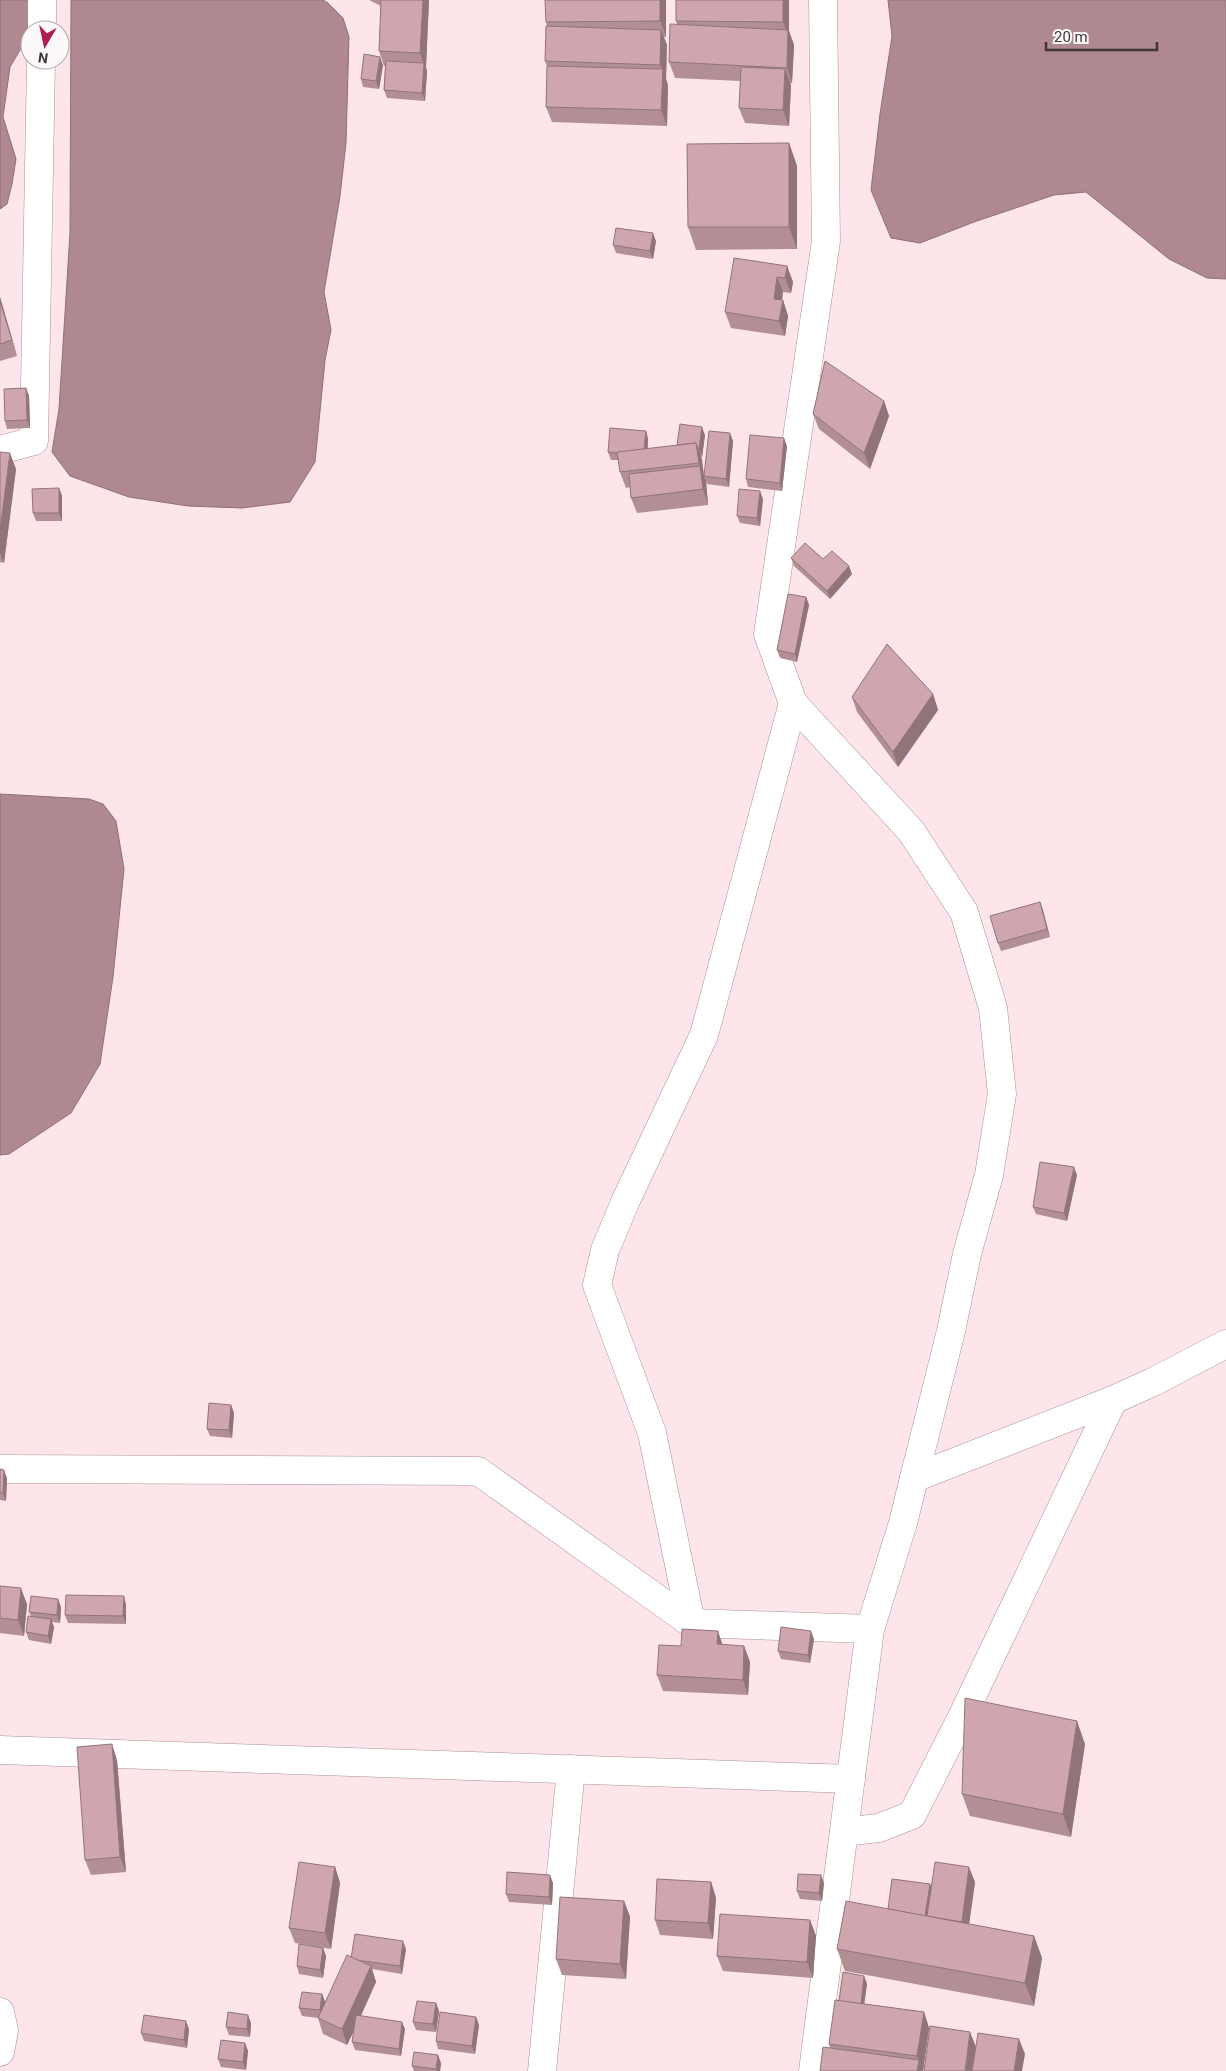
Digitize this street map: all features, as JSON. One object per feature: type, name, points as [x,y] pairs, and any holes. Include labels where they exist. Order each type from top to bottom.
[{"type":"street","points":[[42,0],[42,20]]},
{"type":"street","points":[[813,2071],[870,1629],[903,1523],[951,1331],[967,1254],[989,1174],[1002,1094],[993,1008],[964,912],[911,831],[793,703],[768,634],[826,241],[823,0]]},
{"type":"street","points":[[0,450],[34,441],[41,70]]},
{"type":"street","points":[[691,1623],[652,1433],[597,1285],[605,1250],[626,1200],[704,1035],[793,703]]},
{"type":"street","points":[[914,1478],[1114,1400],[1226,1344]]},
{"type":"street","points":[[844,1832],[879,1828],[912,1815],[962,1717],[1114,1400]]},
{"type":"street","points":[[0,1469],[478,1471],[691,1623],[870,1629]]},
{"type":"street","points":[[0,1750],[851,1779]]},
{"type":"street","points":[[542,2071],[571,1769]]},
{"type":"street","points":[[0,2012],[4,2030],[0,2052]]},
{"type":"shaded area","points":[[0,0],[31,0],[30,20],[20,20],[20,50],[10,67],[3,117],[16,159],[7,204],[0,209]]},
{"type":"shaded area","points":[[71,0],[323,0],[343,18],[349,37],[346,143],[340,196],[324,292],[331,330],[325,360],[315,462],[290,502],[242,508],[188,506],[129,497],[70,476],[52,452],[59,409],[70,233]]},
{"type":"shaded area","points":[[888,0],[1226,0],[1226,279],[1207,278],[1169,259],[1086,192],[1054,195],[974,222],[920,243],[891,238],[871,190],[892,36]]},
{"type":"shaded area","points":[[0,794],[89,799],[103,804],[116,821],[124,869],[113,977],[100,1064],[71,1113],[9,1154],[0,1155]]},
{"type":"building","points":[[381,0],[423,0],[420,53],[379,51]]},
{"type":"building","points":[[545,0],[660,0],[660,21],[546,22]]},
{"type":"building","points":[[676,0],[783,0],[783,22],[676,21]]},
{"type":"building","points":[[670,24],[788,30],[787,68],[669,62]]},
{"type":"building","points":[[546,26],[661,30],[660,65],[545,61]]},
{"type":"building","points":[[364,54],[380,57],[376,81],[361,79]]},
{"type":"building","points":[[386,61],[424,63],[422,93],[384,90]]},
{"type":"building","points":[[547,66],[663,69],[661,110],[546,107]]},
{"type":"building","points":[[741,67],[785,69],[783,110],[739,108]]},
{"type":"building","points":[[789,143],[789,227],[688,227],[687,144]]},
{"type":"building","points":[[616,228],[653,233],[650,251],[613,245]]},
{"type":"building","points":[[734,258],[787,266],[785,278],[777,277],[774,299],[783,300],[779,321],[725,312]]},
{"type":"building","points":[[0,301],[12,340],[0,344]]},
{"type":"building","points":[[825,361],[884,401],[864,453],[813,414]]},
{"type":"building","points":[[26,388],[27,420],[5,421],[4,389]]},
{"type":"building","points":[[680,424],[702,427],[699,449],[696,443],[677,445]]},
{"type":"building","points":[[610,428],[646,431],[644,449],[617,453],[608,452]]},
{"type":"building","points":[[709,431],[730,433],[726,479],[704,476]]},
{"type":"building","points":[[750,435],[784,438],[780,483],[746,479]]},
{"type":"building","points":[[696,443],[699,463],[620,472],[617,452]]},
{"type":"building","points":[[0,452],[10,453],[0,531]]},
{"type":"building","points":[[700,466],[703,489],[631,498],[629,474]]},
{"type":"building","points":[[59,488],[59,513],[33,513],[32,489]]},
{"type":"building","points":[[739,489],[760,491],[757,518],[737,516]]},
{"type":"building","points":[[805,543],[823,559],[832,551],[849,566],[827,591],[791,558]]},
{"type":"building","points":[[788,594],[806,597],[795,654],[777,650]]},
{"type":"building","points":[[887,644],[933,694],[893,752],[852,697]]},
{"type":"building","points":[[1040,902],[1047,929],[998,943],[990,916]]},
{"type":"building","points":[[1040,1162],[1074,1167],[1064,1213],[1033,1207]]},
{"type":"building","points":[[209,1403],[231,1405],[229,1430],[207,1429]]},
{"type":"building","points":[[0,1469],[4,1470],[3,1493],[0,1492]]},
{"type":"building","points":[[0,1586],[21,1588],[18,1620],[0,1618]]},
{"type":"building","points":[[66,1595],[124,1596],[123,1616],[65,1615]]},
{"type":"building","points":[[31,1596],[58,1599],[57,1615],[29,1612]]},
{"type":"building","points":[[28,1616],[51,1619],[48,1636],[26,1632]]},
{"type":"building","points":[[781,1627],[811,1631],[808,1655],[778,1651]]},
{"type":"building","points":[[682,1629],[718,1631],[717,1644],[744,1646],[743,1680],[657,1675],[659,1645],[681,1646]]},
{"type":"building","points":[[965,1698],[1077,1721],[1063,1814],[962,1794]]},
{"type":"building","points":[[112,1744],[120,1857],[85,1860],[77,1747]]},
{"type":"building","points":[[299,1862],[335,1867],[325,1933],[289,1928]]},
{"type":"building","points":[[935,1862],[969,1867],[962,1922],[927,1916]]},
{"type":"building","points":[[507,1872],[550,1875],[549,1897],[506,1894]]},
{"type":"building","points":[[798,1874],[821,1875],[819,1893],[797,1891]]},
{"type":"building","points":[[657,1879],[711,1882],[708,1923],[655,1920]]},
{"type":"building","points":[[892,1879],[930,1884],[925,1916],[888,1909]]},
{"type":"building","points":[[560,1897],[624,1901],[620,1964],[556,1959]]},
{"type":"building","points":[[846,1901],[1034,1936],[1025,1983],[837,1949]]},
{"type":"building","points":[[720,1914],[810,1920],[807,1962],[717,1956]]},
{"type":"building","points":[[355,1934],[403,1941],[400,1966],[351,1958]]},
{"type":"building","points":[[299,1944],[323,1948],[320,1970],[297,1966]]},
{"type":"building","points":[[347,1955],[371,1966],[342,2029],[318,2018]]},
{"type":"building","points":[[843,1972],[864,1976],[861,2004],[839,2001]]},
{"type":"building","points":[[302,1992],[322,1994],[320,2010],[299,2008]]},
{"type":"building","points":[[835,2000],[924,2012],[917,2056],[829,2044]]},
{"type":"building","points":[[417,2001],[436,2003],[433,2024],[413,2022]]},
{"type":"building","points":[[228,2012],[248,2015],[247,2029],[226,2027]]},
{"type":"building","points":[[440,2012],[476,2017],[472,2046],[436,2041]]},
{"type":"building","points":[[144,2015],[186,2021],[184,2040],[141,2033]]},
{"type":"building","points":[[356,2015],[402,2022],[399,2049],[352,2042]]},
{"type":"building","points":[[930,2026],[970,2032],[965,2071],[924,2071]]},
{"type":"building","points":[[978,2033],[1019,2039],[1014,2071],[972,2071]]},
{"type":"building","points":[[221,2040],[245,2043],[243,2062],[218,2059]]},
{"type":"building","points":[[823,2047],[919,2060],[917,2071],[820,2071]]},
{"type":"building","points":[[414,2052],[438,2055],[436,2069],[412,2066]]}]
